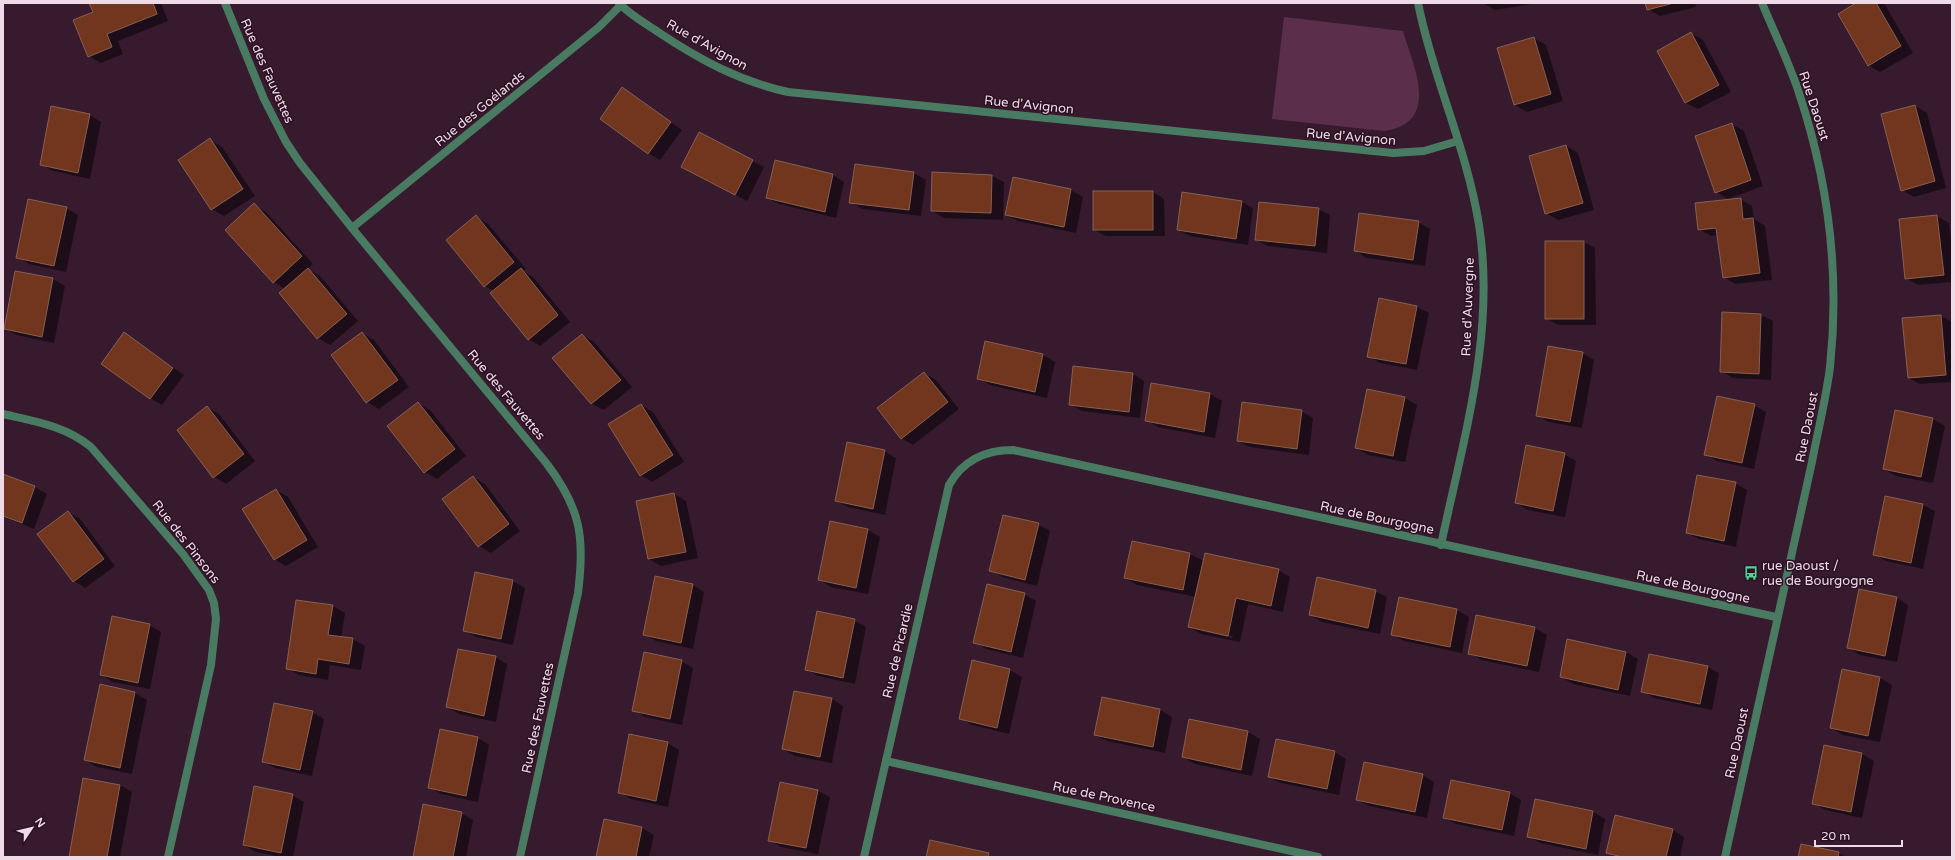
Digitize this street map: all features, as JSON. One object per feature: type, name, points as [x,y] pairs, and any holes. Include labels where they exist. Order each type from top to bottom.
[{"type":"street","name":"Rue des Fauvettes","points":[[225,3],[254,78],[286,142],[300,163],[547,464],[570,499],[578,519],[582,553],[578,593],[520,857]]},
{"type":"street","name":"Rue d'Auvergne","points":[[1418,3],[1468,173],[1479,226],[1483,288],[1478,368],[1441,544]]},
{"type":"street","name":"Rue Daoust","points":[[1725,857],[1776,617],[1803,503],[1825,396],[1833,335],[1833,272],[1828,210],[1814,145],[1798,88],[1762,3]]},
{"type":"street","name":"Rue des Goélands","points":[[352,228],[599,27],[620,4]]},
{"type":"street","name":"Rue d'Avignon","points":[[620,4],[668,38],[718,67],[744,80],[788,92],[1393,153],[1424,152],[1458,141]]},
{"type":"street","name":"Rue des Pinsons","points":[[3,414],[59,428],[78,436],[91,447],[183,554],[209,590],[214,603],[216,619],[211,665],[168,857]]},
{"type":"street","name":"Rue de Bourgogne","points":[[973,459],[993,452],[1013,450],[1776,617]]},
{"type":"street","name":"Rue de Picardie","points":[[864,857],[949,484],[961,467],[973,459]]},
{"type":"street","name":"Rue de Provence","points":[[886,761],[1318,857]]},
{"type":"shaded area","points":[[1284,17],[1403,31],[1417,76],[1419,91],[1418,105],[1413,117],[1402,126],[1384,131],[1272,119]]},
{"type":"building","points":[[89,3],[153,3],[157,14],[107,34],[112,47],[88,57],[73,20],[93,12]]},
{"type":"building","points":[[1645,3],[1674,3],[1647,10]]},
{"type":"building","points":[[1856,3],[1876,3],[1901,46],[1868,66],[1838,14]]},
{"type":"building","points":[[1691,32],[1719,85],[1685,103],[1657,51]]},
{"type":"building","points":[[1534,37],[1551,94],[1514,105],[1497,48]]},
{"type":"building","points":[[622,87],[671,122],[648,154],[600,119]]},
{"type":"building","points":[[1915,105],[1935,181],[1901,191],[1881,114]]},
{"type":"building","points":[[51,106],[90,114],[78,173],[40,165]]},
{"type":"building","points":[[1732,123],[1751,180],[1715,193],[1695,136]]},
{"type":"building","points":[[699,132],[753,160],[735,195],[681,167]]},
{"type":"building","points":[[210,138],[243,189],[211,210],[178,160]]},
{"type":"building","points":[[1566,145],[1583,203],[1545,214],[1529,156]]},
{"type":"building","points":[[775,160],[833,174],[825,212],[766,198]]},
{"type":"building","points":[[855,164],[914,172],[909,210],[849,203]]},
{"type":"building","points":[[932,172],[992,175],[991,213],[931,211]]},
{"type":"building","points":[[1013,177],[1071,189],[1064,227],[1005,215]]},
{"type":"building","points":[[1093,191],[1153,191],[1153,230],[1093,230]]},
{"type":"building","points":[[1182,192],[1242,201],[1236,239],[1177,230]]},
{"type":"building","points":[[1741,198],[1743,219],[1753,218],[1760,273],[1723,278],[1716,228],[1698,230],[1695,203]]},
{"type":"building","points":[[28,199],[67,207],[54,266],[16,258]]},
{"type":"building","points":[[1259,202],[1319,208],[1315,246],[1255,240]]},
{"type":"building","points":[[254,203],[302,256],[273,283],[225,230]]},
{"type":"building","points":[[1359,213],[1419,221],[1413,260],[1354,251]]},
{"type":"building","points":[[476,215],[514,262],[484,287],[446,240]]},
{"type":"building","points":[[1937,215],[1944,275],[1905,279],[1899,219]]},
{"type":"building","points":[[1545,241],[1584,241],[1584,319],[1545,319]]},
{"type":"building","points":[[308,268],[347,314],[317,339],[279,293]]},
{"type":"building","points":[[521,268],[558,315],[528,340],[490,293]]},
{"type":"building","points":[[15,271],[53,278],[42,337],[4,329]]},
{"type":"building","points":[[1379,298],[1417,306],[1406,364],[1367,357]]},
{"type":"building","points":[[1722,312],[1761,314],[1759,374],[1720,372]]},
{"type":"building","points":[[1941,315],[1946,375],[1908,378],[1902,318]]},
{"type":"building","points":[[124,332],[173,368],[150,399],[101,364]]},
{"type":"building","points":[[362,332],[398,380],[366,403],[331,355]]},
{"type":"building","points":[[582,334],[621,380],[591,404],[552,358]]},
{"type":"building","points":[[985,341],[1043,354],[1035,392],[977,379]]},
{"type":"building","points":[[1548,346],[1583,352],[1570,422],[1536,416]]},
{"type":"building","points":[[1073,366],[1133,373],[1129,412],[1069,405]]},
{"type":"building","points":[[924,372],[948,402],[901,439],[877,408]]},
{"type":"building","points":[[1151,383],[1210,393],[1204,432],[1145,421]]},
{"type":"building","points":[[1367,389],[1405,397],[1393,456],[1355,448]]},
{"type":"building","points":[[1717,396],[1755,404],[1742,463],[1704,455]]},
{"type":"building","points":[[418,402],[455,449],[424,473],[387,426]]},
{"type":"building","points":[[1242,402],[1302,410],[1297,449],[1237,441]]},
{"type":"building","points":[[641,404],[673,455],[640,476],[608,424]]},
{"type":"building","points":[[207,406],[244,454],[213,478],[177,430]]},
{"type":"building","points":[[1895,410],[1933,418],[1921,477],[1883,469]]},
{"type":"building","points":[[847,442],[885,450],[873,509],[835,501]]},
{"type":"building","points":[[1526,445],[1565,453],[1553,511],[1515,503]]},
{"type":"building","points":[[3,474],[35,486],[22,523],[3,516]]},
{"type":"building","points":[[1697,475],[1736,482],[1724,541],[1686,533]]},
{"type":"building","points":[[473,476],[509,524],[478,547],[442,499]]},
{"type":"building","points":[[276,489],[307,540],[274,560],[242,509]]},
{"type":"building","points":[[674,493],[686,552],[648,559],[636,501]]},
{"type":"building","points":[[1885,496],[1923,504],[1911,563],[1873,555]]},
{"type":"building","points":[[68,511],[104,559],[73,582],[37,534]]},
{"type":"building","points":[[1003,515],[1039,523],[1025,580],[989,571]]},
{"type":"building","points":[[830,521],[868,529],[856,588],[818,580]]},
{"type":"building","points":[[1132,541],[1190,553],[1183,590],[1124,578]]},
{"type":"building","points":[[1205,553],[1279,569],[1271,606],[1236,598],[1228,636],[1188,627]]},
{"type":"building","points":[[475,572],[513,580],[501,639],[463,631]]},
{"type":"building","points":[[655,576],[693,584],[681,643],[643,635]]},
{"type":"building","points":[[1317,577],[1376,590],[1368,628],[1309,615]]},
{"type":"building","points":[[987,584],[1025,593],[1011,652],[973,643]]},
{"type":"building","points":[[1859,589],[1897,597],[1885,656],[1847,648]]},
{"type":"building","points":[[1399,597],[1457,609],[1450,647],[1391,635]]},
{"type":"building","points":[[296,600],[333,605],[328,635],[353,638],[349,664],[318,659],[316,674],[286,669]]},
{"type":"building","points":[[817,611],[855,619],[843,678],[805,670]]},
{"type":"building","points":[[1476,615],[1535,627],[1527,666],[1468,654]]},
{"type":"building","points":[[112,616],[150,624],[138,683],[100,675]]},
{"type":"building","points":[[1567,639],[1626,652],[1618,690],[1560,677]]},
{"type":"building","points":[[458,649],[496,656],[484,716],[446,707]]},
{"type":"building","points":[[644,652],[682,660],[670,719],[632,711]]},
{"type":"building","points":[[1649,654],[1708,666],[1700,704],[1641,692]]},
{"type":"building","points":[[972,660],[1010,669],[997,728],[959,719]]},
{"type":"building","points":[[1842,669],[1880,677],[1868,736],[1830,728]]},
{"type":"building","points":[[100,684],[135,692],[120,768],[84,760]]},
{"type":"building","points":[[794,691],[832,698],[820,757],[782,749]]},
{"type":"building","points":[[1102,697],[1160,709],[1153,747],[1094,735]]},
{"type":"building","points":[[274,703],[313,711],[300,770],[262,762]]},
{"type":"building","points":[[1189,719],[1248,731],[1241,770],[1182,757]]},
{"type":"building","points":[[440,729],[478,737],[466,796],[428,788]]},
{"type":"building","points":[[629,734],[668,742],[656,801],[618,793]]},
{"type":"building","points":[[1276,739],[1335,751],[1327,789],[1268,777]]},
{"type":"building","points":[[1824,745],[1862,753],[1851,812],[1812,804]]},
{"type":"building","points":[[1364,762],[1423,774],[1415,812],[1356,800]]},
{"type":"building","points":[[83,778],[120,785],[107,857],[69,857]]},
{"type":"building","points":[[1451,780],[1510,792],[1502,830],[1443,818]]},
{"type":"building","points":[[780,782],[818,790],[806,848],[768,841]]},
{"type":"building","points":[[254,786],[293,794],[281,853],[243,845]]},
{"type":"building","points":[[1535,799],[1593,811],[1586,849],[1527,837]]},
{"type":"building","points":[[423,804],[462,812],[453,857],[413,857]]},
{"type":"building","points":[[1615,815],[1673,829],[1666,857],[1622,857],[1606,853]]},
{"type":"building","points":[[604,819],[642,827],[636,857],[596,857]]},
{"type":"building","points":[[930,840],[989,853],[988,857],[926,857]]},
{"type":"building","points":[[1801,844],[1839,852],[1838,857],[1798,857]]},
{"type":"place","name":"rue Daoust / rue de Bourgogne","points":[[1751,573]]}]
